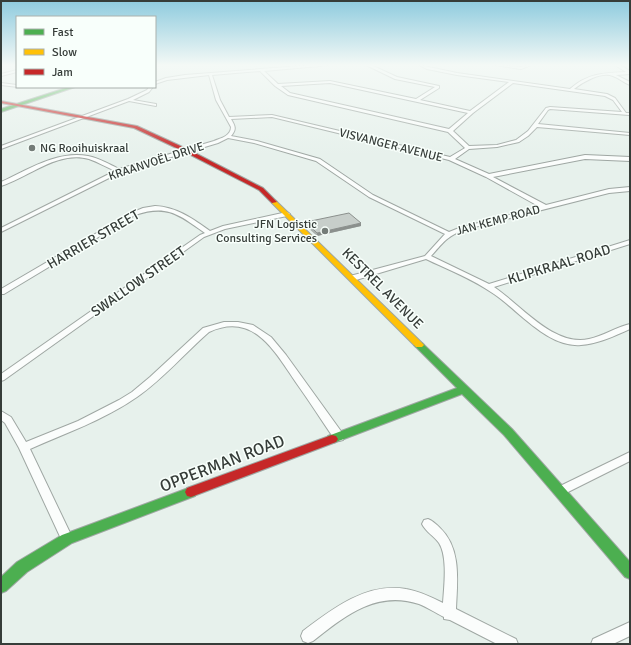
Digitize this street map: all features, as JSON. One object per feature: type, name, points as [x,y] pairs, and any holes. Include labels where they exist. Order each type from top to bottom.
[{"type":"street","points":[[1,110],[45,95]]},
{"type":"street","points":[[19,104],[47,95]]},
{"type":"street","points":[[1,148],[139,95]]},
{"type":"street","points":[[216,95],[233,127],[233,132],[228,136]]},
{"type":"street","points":[[294,95],[450,130],[468,148]]},
{"type":"street","points":[[388,95],[471,112]]},
{"type":"street","points":[[416,101],[425,95]]},
{"type":"street","points":[[450,130],[471,112],[495,95]]},
{"type":"street","points":[[605,95],[614,99],[628,114]]},
{"type":"street","points":[[129,100],[155,105]]},
{"type":"street","name":"KESTREL AVENUE","points":[[1,101],[136,128],[187,151],[255,185],[353,278],[508,432],[630,572]]},
{"type":"street","points":[[451,159],[468,148],[515,141],[522,138],[550,108],[628,114]]},
{"type":"street","name":"VISVANGER AVENUE","points":[[228,118],[272,116],[451,159],[488,176],[545,207]]},
{"type":"street","points":[[534,126],[630,134]]},
{"type":"street","points":[[228,136],[318,160],[371,196],[449,234]]},
{"type":"street","name":"KRAANVOËL DRIVE","points":[[1,230],[120,171],[216,142],[228,136]]},
{"type":"street","points":[[488,176],[585,156],[630,159]]},
{"type":"street","points":[[1,184],[52,161],[68,157],[91,158],[120,171]]},
{"type":"street","name":"JAN KEMP ROAD","points":[[427,257],[449,234],[461,229],[609,190],[630,189]]},
{"type":"street","name":"HARRIER STREET","points":[[1,292],[133,214],[144,210],[155,208],[171,209],[208,232]]},
{"type":"street","name":"SWALLOW STREET","points":[[1,378],[208,232],[287,214]]},
{"type":"street","name":"KLIPKRAAL ROAD","points":[[488,286],[630,242]]},
{"type":"street","points":[[353,278],[427,257],[488,286],[548,332],[564,341],[575,343],[586,342],[630,326]]},
{"type":"street","points":[[24,447],[103,412],[128,398],[144,386],[206,330],[226,324],[240,324],[250,327],[270,340],[339,436]]},
{"type":"street","name":"OPPERMAN ROAD","points":[[1,586],[22,567],[67,539],[464,389]]},
{"type":"street","points":[[1,415],[8,420],[24,447],[67,539]]},
{"type":"street","points":[[560,491],[630,456]]},
{"type":"street","points":[[428,524],[443,539],[448,553],[450,564],[449,614]]},
{"type":"street","points":[[308,636],[343,609],[357,602],[380,595],[400,594],[410,595],[511,644]]},
{"type":"street","points":[[598,644],[630,629]]},
{"type":"building","name":"JFN Logistic Consulting Services","points":[[349,213],[361,223],[317,233],[306,222]]},
{"type":"traffic: fast","points":[[1,111],[49,95]]},
{"type":"traffic: fast","points":[[419,345],[508,432],[630,572]]},
{"type":"traffic: fast","points":[[332,439],[464,389]]},
{"type":"traffic: fast","points":[[1,586],[22,567],[67,539],[191,492]]},
{"type":"traffic: slow","points":[[274,202],[419,345]]},
{"type":"traffic: jam","points":[[1,102],[135,127],[187,151],[261,189],[274,202]]},
{"type":"traffic: jam","points":[[191,492],[332,439]]},
{"type":"place","name":"NG Rooihuiskraal","points":[[32,148]]},
{"type":"place","name":"JFN Logistic Consulting Services","points":[[325,231]]}]
